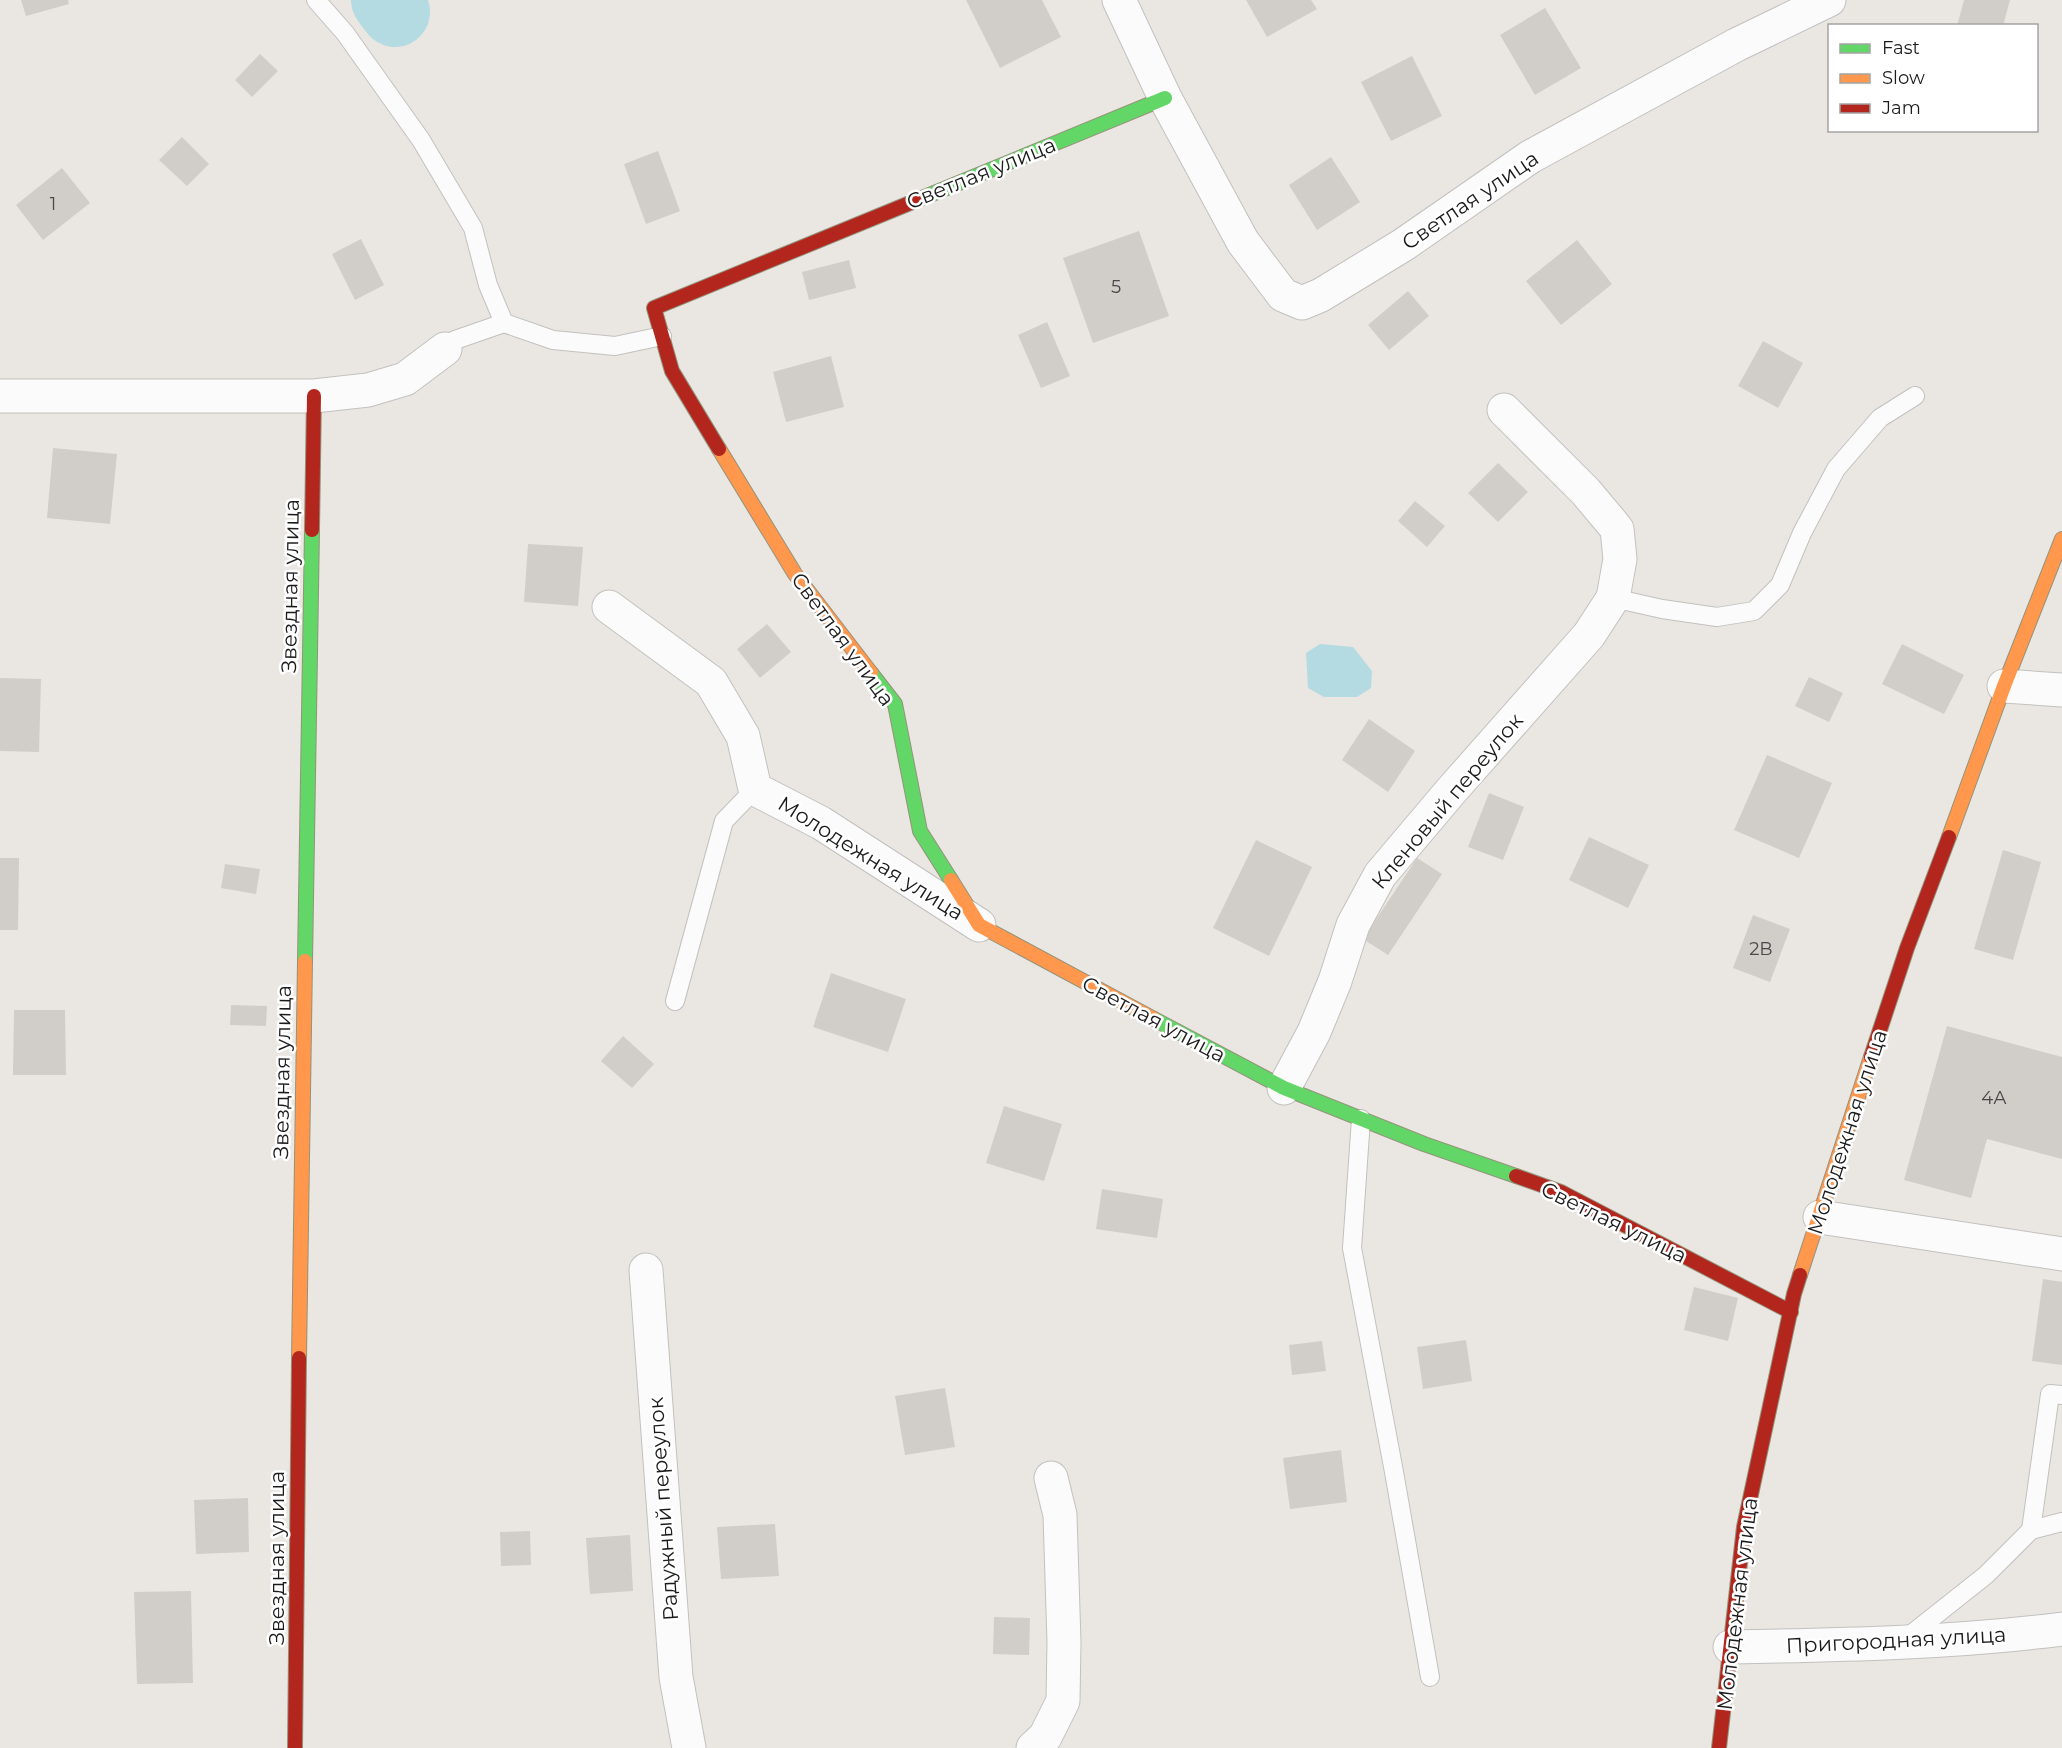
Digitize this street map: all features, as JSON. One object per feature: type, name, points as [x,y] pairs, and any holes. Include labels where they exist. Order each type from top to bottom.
[{"type":"street","name":"Светлая улица","points":[[1119,0],[1165,98],[1243,242],[1283,295],[1302,303],[1321,295],[1403,245],[1530,158],[1736,45],[1830,0]]},
{"type":"street","name":"Светлая улица","points":[[1165,98],[654,308],[672,371],[795,574],[895,704],[920,831],[979,925],[1284,1088],[1424,1144],[1561,1192],[1791,1312]]},
{"type":"street","points":[[0,396],[314,396],[368,390],[405,379],[445,349]]},
{"type":"street","name":"Звездная улица","points":[[295,1748],[297,1451],[314,396]]},
{"type":"street","points":[[1504,410],[1586,492],[1617,529],[1620,559],[1612,598]]},
{"type":"street","name":"Молодежная улица","points":[[1719,1748],[1743,1527],[1794,1294],[1906,948],[2004,686],[2062,539]]},
{"type":"street","name":"Кленовый переулок","points":[[1284,1088],[1314,1032],[1335,981],[1353,925],[1380,875],[1589,635],[1612,598]]},
{"type":"street","name":"Молодежная улица","points":[[609,607],[711,682],[743,736],[754,789],[821,823],[979,925]]},
{"type":"street","points":[[2004,686],[2062,690]]},
{"type":"street","points":[[1820,1217],[2062,1254]]},
{"type":"street","name":"Радужный переулок","points":[[646,1270],[676,1677],[688,1748]]},
{"type":"street","points":[[1033,1748],[1045,1737],[1063,1701],[1064,1642],[1060,1515],[1051,1478]]},
{"type":"street","name":"Пригородная улица","points":[[1730,1647],[1852,1644],[2024,1634],[2062,1629]]},
{"type":"lane","points":[[316,0],[345,33],[421,140],[473,228],[488,285],[504,323]]},
{"type":"lane","points":[[445,349],[455,340],[504,323],[553,340],[615,346],[662,336]]},
{"type":"lane","points":[[1612,598],[1662,609],[1717,617],[1754,611],[1780,585],[1802,533],[1836,469],[1880,418],[1915,396]]},
{"type":"lane","points":[[675,1001],[724,821],[754,789]]},
{"type":"lane","points":[[1361,1119],[1352,1248],[1430,1677]]},
{"type":"lane","points":[[2031,1530],[2050,1394],[2062,1395]]},
{"type":"lane","points":[[1902,1641],[1986,1575],[2031,1530],[2062,1522]]},
{"type":"water","points":[[1320,644],[1353,647],[1372,671],[1371,688],[1357,697],[1324,697],[1308,688],[1306,653]]},
{"type":"building","points":[[21,0],[68,0],[69,4],[26,16]]},
{"type":"building","points":[[966,0],[1042,0],[1061,37],[1000,68]]},
{"type":"building","points":[[1246,0],[1311,0],[1317,9],[1267,37]]},
{"type":"building","points":[[1964,0],[2010,0],[2004,24],[1958,24]]},
{"type":"building","points":[[1545,8],[1581,68],[1535,95],[1500,35]]},
{"type":"building","points":[[260,54],[278,71],[252,97],[235,80]]},
{"type":"building","points":[[1412,56],[1442,116],[1391,141],[1361,82]]},
{"type":"building","points":[[182,137],[209,164],[187,186],[159,160]]},
{"type":"building","points":[[658,151],[680,211],[646,224],[624,164]]},
{"type":"building","points":[[1331,157],[1360,202],[1317,230],[1289,185]]},
{"type":"building","points":[[62,168],[90,203],[43,240],[16,205]]},
{"type":"building","points":[[1139,231],[1169,316],[1093,343],[1063,258]]},
{"type":"building","points":[[361,239],[384,285],[355,300],[332,254]]},
{"type":"building","points":[[1577,240],[1612,284],[1561,325],[1526,281]]},
{"type":"building","points":[[849,260],[856,288],[809,300],[802,272]]},
{"type":"building","points":[[1408,291],[1429,316],[1389,350],[1368,325]]},
{"type":"building","points":[[1047,322],[1070,376],[1041,388],[1018,335]]},
{"type":"building","points":[[1763,341],[1803,363],[1778,408],[1738,386]]},
{"type":"building","points":[[831,356],[844,407],[786,422],[773,372]]},
{"type":"building","points":[[53,448],[117,454],[110,524],[47,518]]},
{"type":"building","points":[[1498,463],[1528,492],[1498,522],[1468,493]]},
{"type":"building","points":[[1415,501],[1445,526],[1427,547],[1398,521]]},
{"type":"building","points":[[528,544],[583,547],[578,606],[524,602]]},
{"type":"building","points":[[767,624],[791,652],[760,678],[737,649]]},
{"type":"building","points":[[1902,644],[1964,675],[1944,714],[1882,684]]},
{"type":"building","points":[[1809,677],[1843,693],[1829,722],[1795,706]]},
{"type":"building","points":[[0,678],[41,679],[39,752],[0,751]]},
{"type":"building","points":[[1369,719],[1415,751],[1388,792],[1342,760]]},
{"type":"building","points":[[1767,755],[1832,783],[1799,858],[1734,830]]},
{"type":"building","points":[[1489,793],[1524,807],[1503,860],[1468,847]]},
{"type":"building","points":[[1589,837],[1649,865],[1628,908],[1569,880]]},
{"type":"building","points":[[1256,840],[1312,867],[1269,956],[1213,928]]},
{"type":"building","points":[[2003,850],[2041,862],[2013,960],[1974,949]]},
{"type":"building","points":[[0,858],[19,858],[18,930],[0,930]]},
{"type":"building","points":[[1417,858],[1442,874],[1388,955],[1363,939]]},
{"type":"building","points":[[225,864],[260,869],[256,894],[221,888]]},
{"type":"building","points":[[1753,915],[1790,929],[1770,982],[1733,968]]},
{"type":"building","points":[[831,973],[906,999],[888,1052],[813,1027]]},
{"type":"building","points":[[231,1005],[267,1006],[266,1026],[230,1025]]},
{"type":"building","points":[[14,1010],[65,1010],[66,1075],[13,1075]]},
{"type":"building","points":[[1947,1026],[2062,1057],[2062,1159],[1987,1139],[1971,1198],[1904,1180]]},
{"type":"building","points":[[623,1036],[654,1064],[632,1088],[601,1061]]},
{"type":"building","points":[[1004,1106],[1062,1124],[1044,1181],[986,1163]]},
{"type":"building","points":[[1102,1189],[1163,1199],[1157,1238],[1096,1229]]},
{"type":"building","points":[[2043,1279],[2062,1282],[2062,1365],[2032,1361]]},
{"type":"building","points":[[1694,1287],[1738,1298],[1728,1341],[1684,1330]]},
{"type":"building","points":[[1466,1340],[1472,1381],[1423,1389],[1417,1347]]},
{"type":"building","points":[[1322,1341],[1326,1371],[1292,1375],[1289,1345]]},
{"type":"building","points":[[945,1388],[955,1447],[905,1455],[895,1396]]},
{"type":"building","points":[[1341,1450],[1347,1502],[1290,1509],[1283,1458]]},
{"type":"building","points":[[248,1498],[249,1552],[196,1554],[194,1500]]},
{"type":"building","points":[[775,1524],[779,1576],[721,1579],[717,1527]]},
{"type":"building","points":[[530,1531],[531,1565],[501,1566],[500,1532]]},
{"type":"building","points":[[630,1535],[633,1591],[590,1594],[586,1538]]},
{"type":"building","points":[[191,1591],[193,1683],[137,1684],[134,1592]]},
{"type":"building","points":[[994,1617],[1030,1618],[1029,1655],[993,1654]]},
{"type":"waterway","points":[[386,0],[395,12]]},
{"type":"traffic: fast","points":[[915,201],[1165,98]]},
{"type":"traffic: fast","points":[[305,961],[312,530]]},
{"type":"traffic: fast","points":[[871,673],[895,704],[920,831],[951,880]]},
{"type":"traffic: fast","points":[[1154,1019],[1284,1088],[1424,1144],[1516,1176]]},
{"type":"traffic: slow","points":[[719,449],[795,574],[871,673]]},
{"type":"traffic: slow","points":[[1949,837],[2004,686],[2062,539]]},
{"type":"traffic: slow","points":[[951,880],[979,925],[1154,1019]]},
{"type":"traffic: slow","points":[[299,1358],[305,961]]},
{"type":"traffic: slow","points":[[1800,1275],[1871,1057]]},
{"type":"traffic: jam","points":[[719,449],[672,371],[654,308],[915,201]]},
{"type":"traffic: jam","points":[[312,530],[314,396]]},
{"type":"traffic: jam","points":[[1871,1057],[1907,948],[1949,837]]},
{"type":"traffic: jam","points":[[1516,1176],[1561,1192],[1791,1312]]},
{"type":"traffic: jam","points":[[1719,1748],[1744,1527],[1800,1275]]},
{"type":"traffic: jam","points":[[295,1748],[299,1358]]}]
